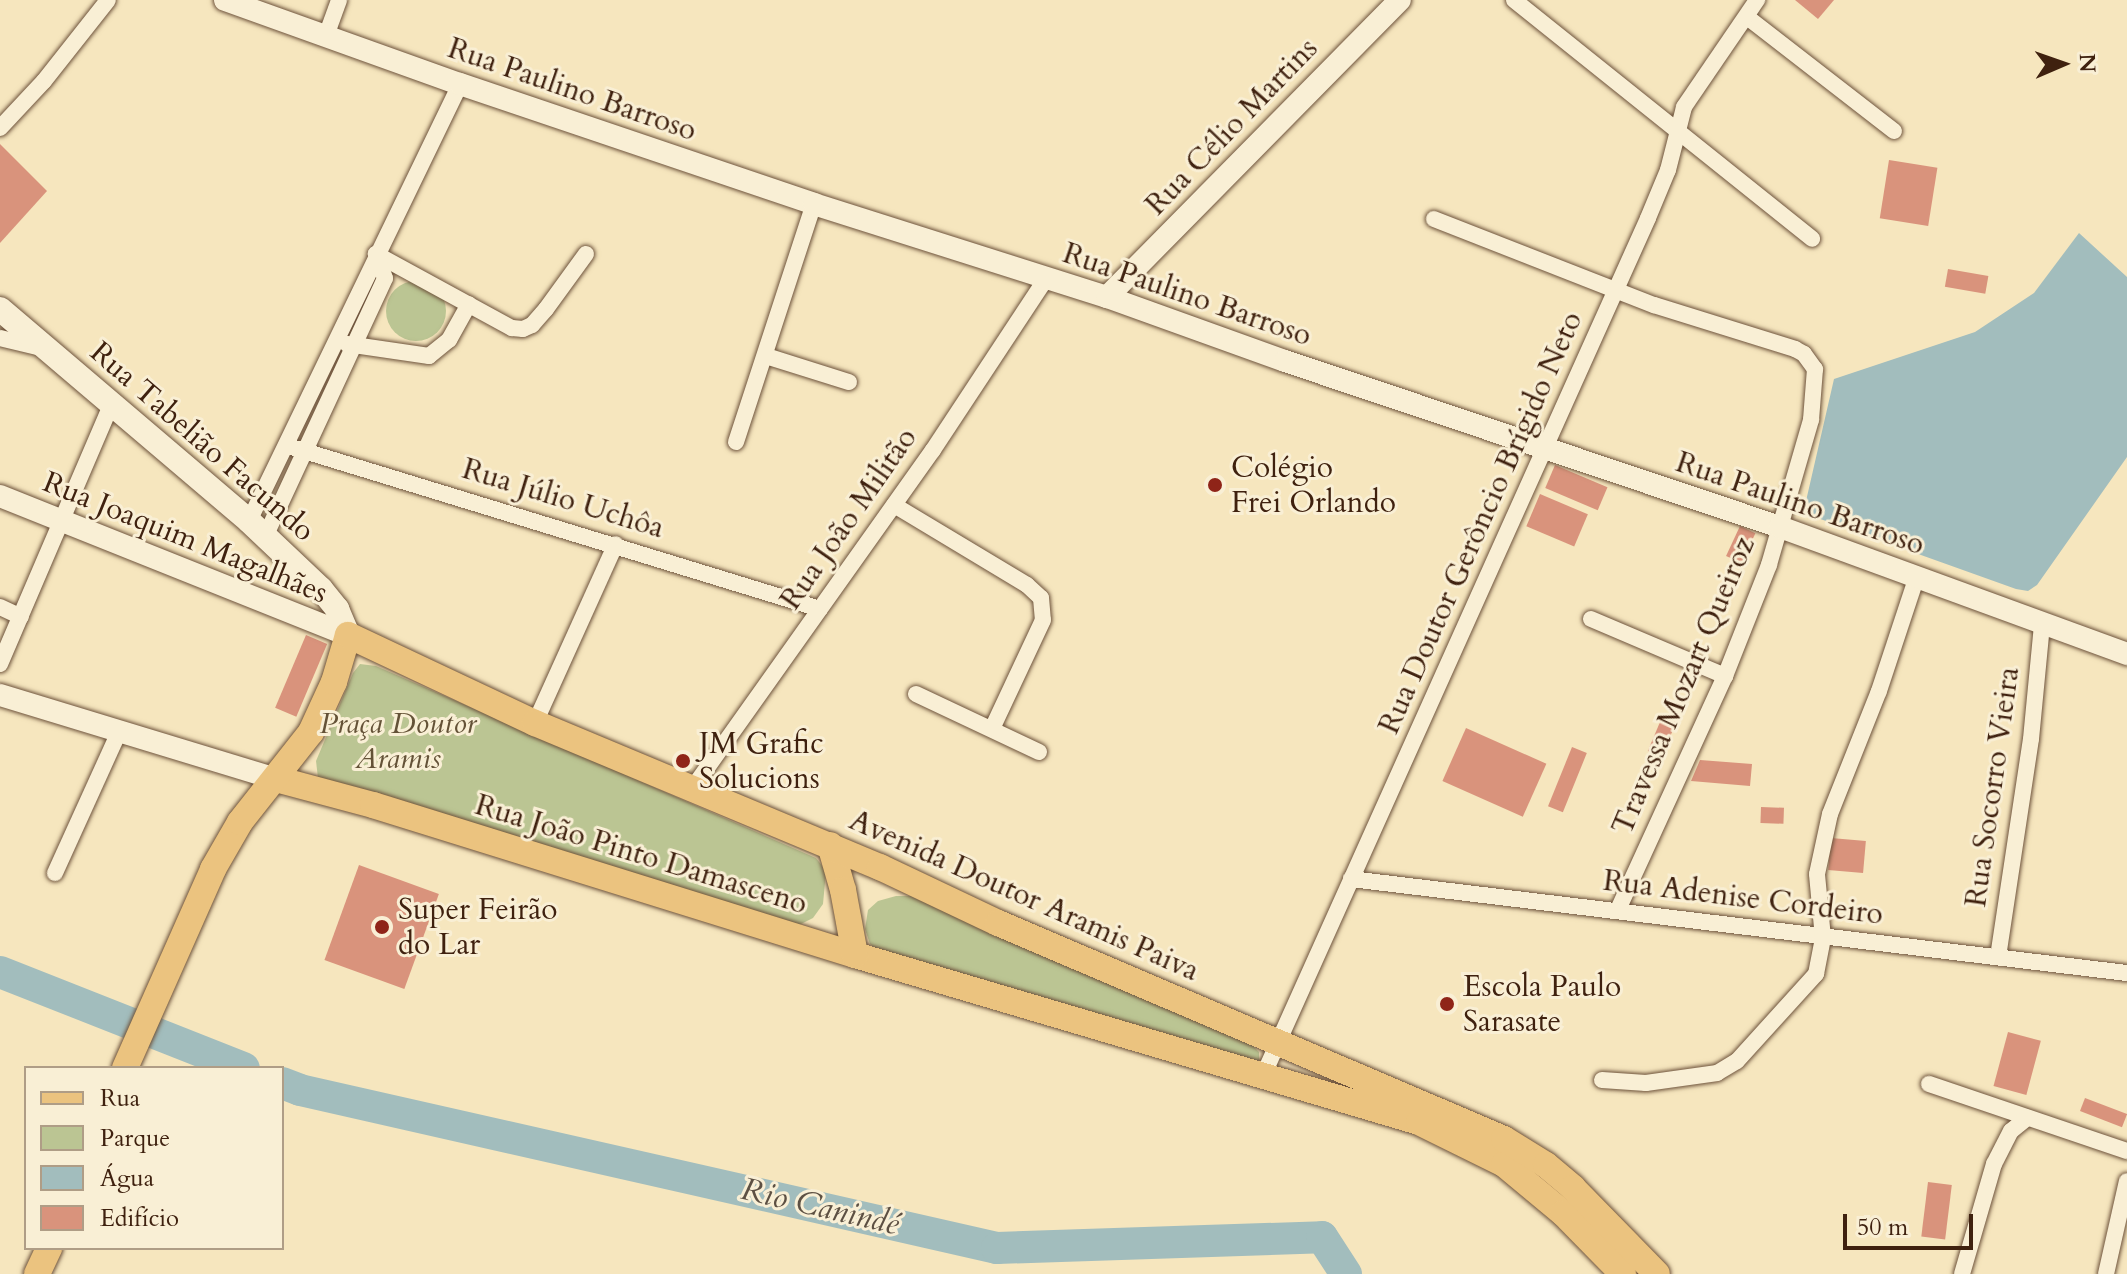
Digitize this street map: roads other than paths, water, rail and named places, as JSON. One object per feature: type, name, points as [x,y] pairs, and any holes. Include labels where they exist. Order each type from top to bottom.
[{"type":"main road","name":"Rua Tabelião Facundo","points":[[0,309],[257,529],[321,589],[337,609],[348,635]]},
{"type":"main road","name":"Avenida Doutor Aramis Paiva","points":[[348,635],[535,723],[830,845],[998,923],[1465,1120],[1527,1152],[1601,1214],[1657,1274]]},
{"type":"main road","points":[[126,1066],[213,869],[240,822],[311,732],[334,682],[348,635]]},
{"type":"main road","name":"Rua João Pinto Damasceno","points":[[276,779],[373,805],[855,955],[1419,1122],[1486,1152],[1563,1213],[1623,1274]]},
{"type":"main road","points":[[830,845],[843,890],[855,955]]},
{"type":"main road","points":[[37,1274],[48,1250]]},
{"type":"street","points":[[0,128],[44,81],[108,0]]},
{"type":"street","name":"Rua Paulino Barroso","points":[[225,0],[460,84],[814,204],[1107,297],[1543,449],[1780,527],[2127,654]]},
{"type":"street","points":[[326,36],[339,0]]},
{"type":"street","name":"Rua Célio Martins","points":[[1107,297],[1400,0]]},
{"type":"street","points":[[1514,0],[1812,239]]},
{"type":"street","name":"Rua Doutor Gerôncio Brígido Neto","points":[[1263,1076],[1433,704],[1668,170],[1676,128],[1684,107],[1757,0]]},
{"type":"street","points":[[1747,17],[1894,131]]},
{"type":"street","points":[[257,529],[288,446],[334,342],[460,84]]},
{"type":"street","points":[[736,442],[814,204]]},
{"type":"street","points":[[1434,219],[1614,290]]},
{"type":"street","points":[[376,254],[512,328],[532,325],[586,254]]},
{"type":"street","points":[[257,529],[305,452],[385,278],[376,254]]},
{"type":"street","name":"Rua João Militão","points":[[692,789],[894,505],[1047,277]]},
{"type":"street","name":"Travessa Mozart Queiroz","points":[[1614,290],[1795,349],[1811,362],[1817,382],[1811,420],[1765,577],[1725,676],[1618,910]]},
{"type":"street","points":[[334,342],[429,356],[449,340],[469,304]]},
{"type":"street","points":[[0,338],[43,348]]},
{"type":"street","points":[[766,356],[849,382]]},
{"type":"street","points":[[0,664],[111,405]]},
{"type":"street","name":"Rua Júlio Uchôa","points":[[288,446],[820,609]]},
{"type":"street","name":"Rua Joaquim Magalhães","points":[[0,496],[348,635]]},
{"type":"street","points":[[894,505],[1027,585],[1041,598],[1043,620],[992,729]]},
{"type":"street","points":[[535,723],[616,544]]},
{"type":"street","points":[[1602,1080],[1646,1083],[1684,1079],[1727,1067],[1808,984],[1821,962],[1823,938],[1817,874],[1830,814],[1879,691],[1917,576]]},
{"type":"street","points":[[0,607],[21,617]]},
{"type":"street","points":[[1591,619],[1725,676]]},
{"type":"street","name":"Rua Socorro Vieira","points":[[1998,957],[2031,739],[2042,625]]},
{"type":"street","points":[[916,694],[1039,752]]},
{"type":"street","name":"Rua João Pinto Damasceno","points":[[0,695],[276,779]]},
{"type":"street","points":[[55,873],[119,732]]},
{"type":"street","name":"Rua Adenise Cordeiro","points":[[1351,879],[2127,973]]},
{"type":"street","points":[[1929,1084],[2127,1151]]},
{"type":"street","points":[[1962,1274],[1994,1164],[2011,1131],[2027,1118]]},
{"type":"street","points":[[2106,1274],[2127,1181]]},
{"type":"water","points":[[2079,233],[2127,277],[2127,457],[2037,585],[2028,591],[2016,589],[1812,516],[1807,510],[1806,501],[1834,379],[1975,332],[2034,293]]},
{"type":"waterway","name":"Rio Canindé","points":[[0,972],[239,1066]]},
{"type":"waterway","name":"Rio Canindé","points":[[284,1084],[300,1090],[997,1248],[1322,1237],[1346,1274]]},
{"type":"place","name":"Colégio Frei Orlando","points":[[1215,485]]},
{"type":"place","name":"JM Grafic Solucions","points":[[683,761]]},
{"type":"place","name":"Super Feirão do Lar","points":[[382,927]]},
{"type":"place","name":"Escola Paulo Sarasate","points":[[1447,1004]]},
{"type":"park label","name":"Praça Doutor Aramis","points":[[398,741]]}]
